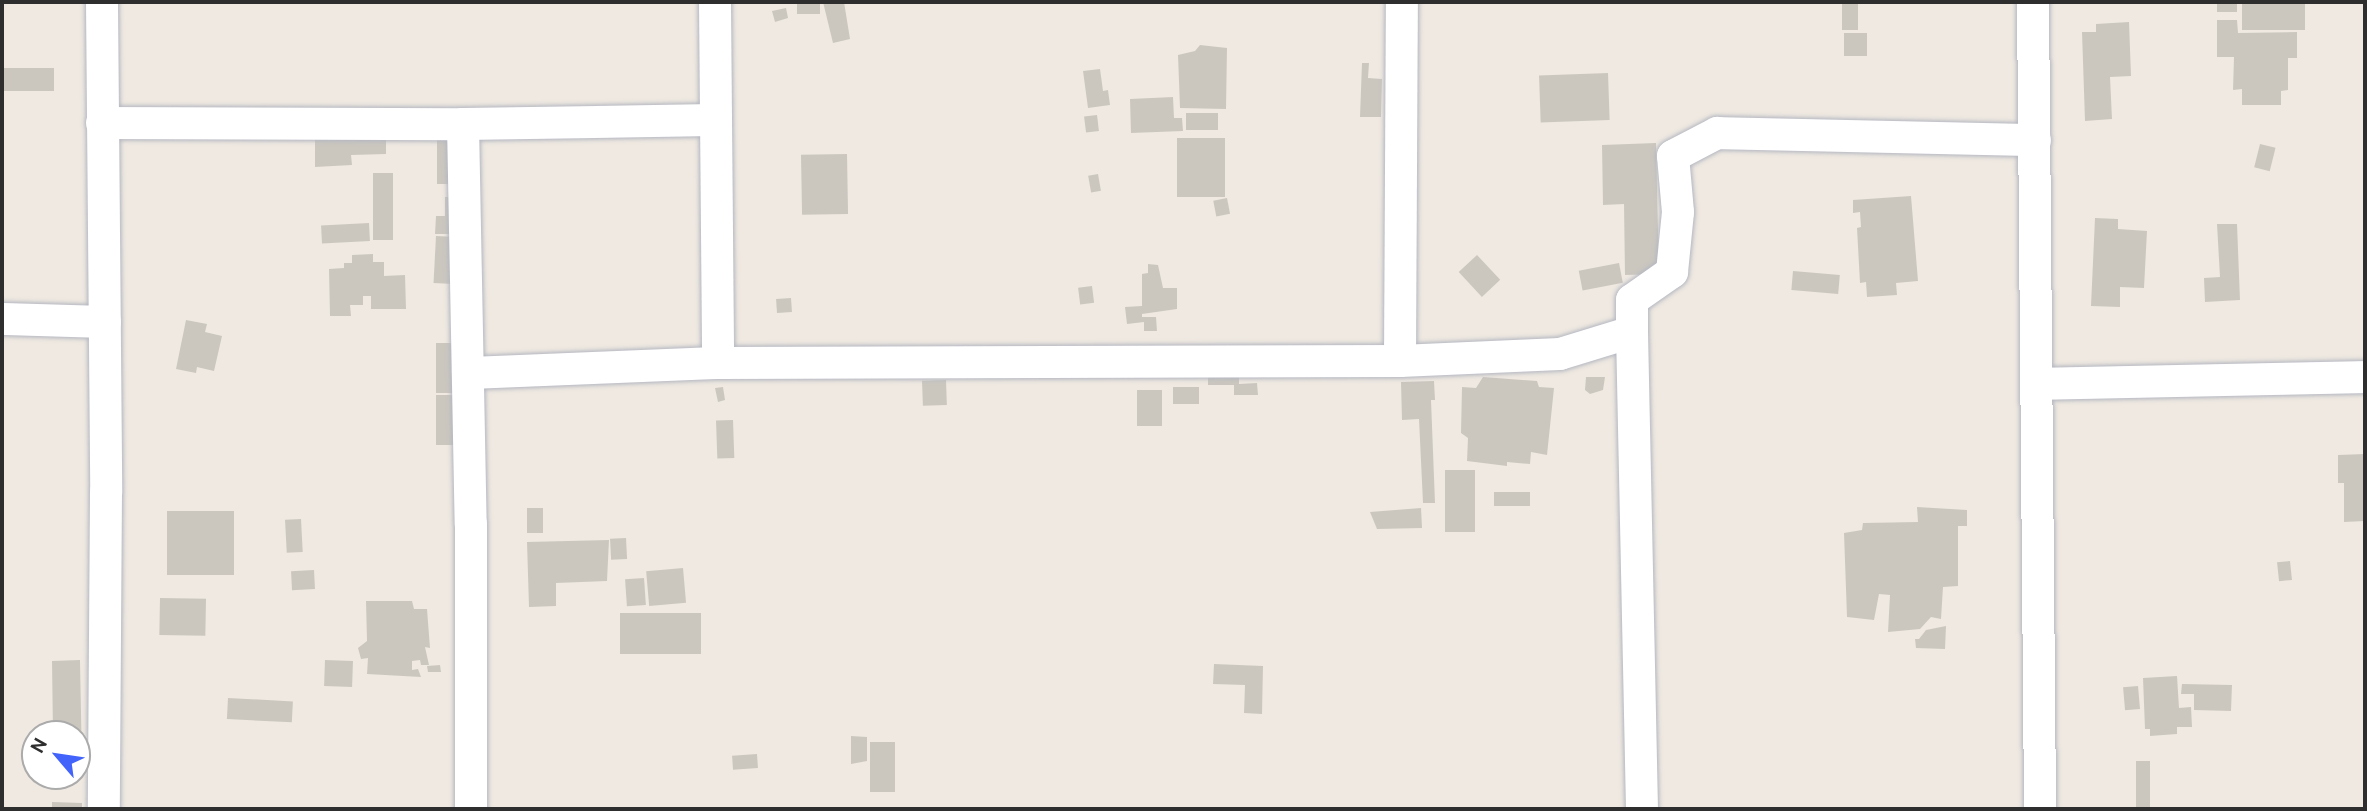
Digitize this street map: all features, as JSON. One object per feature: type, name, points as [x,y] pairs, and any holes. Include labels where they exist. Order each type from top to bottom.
[{"type":"street","points":[[102,2],[104,809]]},
{"type":"street","points":[[715,2],[718,363]]},
{"type":"street","points":[[1400,361],[1402,2]]},
{"type":"street","points":[[2033,2],[2040,809]]},
{"type":"street","points":[[102,122],[463,124],[715,120]]},
{"type":"street","points":[[463,124],[471,809]]},
{"type":"street","points":[[1642,809],[1632,300],[1672,272],[1678,212],[1673,156],[1717,134],[2035,140]]},
{"type":"street","points":[[2,319],[104,322]]},
{"type":"street","points":[[468,373],[718,363],[1400,361],[1560,354],[1632,332]]},
{"type":"street","points":[[2037,384],[2365,377]]},
{"type":"building","points":[[797,2],[820,2],[820,14],[797,14]]},
{"type":"building","points":[[823,2],[844,2],[850,39],[833,43]]},
{"type":"building","points":[[1842,2],[1858,2],[1858,30],[1842,30]]},
{"type":"building","points":[[2217,2],[2237,2],[2237,12],[2217,12]]},
{"type":"building","points":[[2242,2],[2305,2],[2305,30],[2242,30]]},
{"type":"building","points":[[786,8],[788,18],[775,22],[772,11]]},
{"type":"building","points":[[2217,20],[2237,20],[2238,33],[2297,32],[2297,58],[2288,58],[2288,90],[2281,91],[2281,105],[2242,105],[2242,89],[2233,90],[2234,57],[2217,57]]},
{"type":"building","points":[[2129,22],[2131,76],[2110,77],[2112,119],[2085,121],[2082,32],[2096,32],[2096,24]]},
{"type":"building","points":[[1844,33],[1867,33],[1867,56],[1844,56]]},
{"type":"building","points":[[1200,45],[1227,48],[1226,109],[1180,108],[1178,55],[1195,51]]},
{"type":"building","points":[[1362,63],[1369,63],[1368,78],[1382,79],[1381,117],[1360,117]]},
{"type":"building","points":[[2,68],[54,68],[54,91],[2,91]]},
{"type":"building","points":[[1100,69],[1103,91],[1108,90],[1110,105],[1088,108],[1083,71]]},
{"type":"building","points":[[1608,73],[1610,120],[1541,122],[1539,75]]},
{"type":"building","points":[[1173,97],[1174,118],[1182,118],[1183,131],[1131,133],[1130,99]]},
{"type":"building","points":[[1186,113],[1218,113],[1218,130],[1186,130]]},
{"type":"building","points":[[1097,115],[1099,131],[1086,132],[1084,117]]},
{"type":"building","points":[[437,132],[457,132],[457,184],[437,184]]},
{"type":"building","points":[[386,134],[386,154],[351,155],[352,165],[315,167],[315,136]]},
{"type":"building","points":[[1177,138],[1225,138],[1225,197],[1177,197]]},
{"type":"building","points":[[1656,143],[1659,274],[1625,275],[1624,204],[1603,205],[1602,145]]},
{"type":"building","points":[[2260,144],[2276,148],[2270,171],[2254,167]]},
{"type":"building","points":[[847,154],[848,214],[802,215],[801,155]]},
{"type":"building","points":[[373,173],[393,173],[393,240],[373,240]]},
{"type":"building","points":[[1098,174],[1101,191],[1091,192],[1088,176]]},
{"type":"building","points":[[1911,196],[1918,281],[1896,283],[1897,295],[1867,297],[1866,282],[1860,283],[1857,228],[1861,227],[1860,212],[1853,213],[1853,200]]},
{"type":"building","points":[[445,197],[457,197],[457,234],[435,234],[436,216],[445,216]]},
{"type":"building","points":[[1227,198],[1230,214],[1216,216],[1213,201]]},
{"type":"building","points":[[2095,218],[2118,219],[2118,229],[2147,231],[2144,288],[2120,287],[2120,307],[2091,306]]},
{"type":"building","points":[[369,223],[370,241],[322,243],[321,226]]},
{"type":"building","points":[[2217,224],[2237,224],[2240,300],[2205,302],[2204,278],[2220,277]]},
{"type":"building","points":[[436,236],[456,237],[454,284],[434,283]]},
{"type":"building","points":[[373,254],[373,262],[384,262],[384,276],[405,275],[406,309],[371,309],[371,296],[363,296],[363,305],[350,305],[351,316],[330,316],[329,269],[344,268],[344,263],[352,263],[352,255]]},
{"type":"building","points":[[1477,255],[1500,280],[1482,297],[1459,272]]},
{"type":"building","points":[[1619,263],[1623,283],[1583,290],[1579,271]]},
{"type":"building","points":[[1148,264],[1158,265],[1163,288],[1177,288],[1177,309],[1142,314],[1142,317],[1156,317],[1157,331],[1144,331],[1144,322],[1127,324],[1125,307],[1142,306],[1142,274],[1148,273]]},
{"type":"building","points":[[1793,271],[1840,275],[1838,294],[1791,290]]},
{"type":"building","points":[[1092,286],[1094,303],[1080,305],[1078,288]]},
{"type":"building","points":[[791,298],[792,312],[777,313],[776,299]]},
{"type":"building","points":[[186,320],[207,324],[205,332],[222,336],[214,371],[197,367],[196,373],[176,369]]},
{"type":"building","points":[[436,343],[459,343],[459,393],[436,393]]},
{"type":"building","points":[[1239,371],[1239,384],[1257,383],[1258,395],[1234,395],[1234,385],[1208,385],[1208,372]]},
{"type":"building","points":[[1483,377],[1537,381],[1539,387],[1554,388],[1547,455],[1531,452],[1530,464],[1507,462],[1507,466],[1467,461],[1468,438],[1461,433],[1462,387],[1476,388]]},
{"type":"building","points":[[1586,377],[1605,377],[1603,390],[1590,394],[1585,390]]},
{"type":"building","points":[[946,380],[947,405],[923,406],[922,381]]},
{"type":"building","points":[[1434,381],[1435,400],[1431,400],[1435,503],[1423,503],[1419,419],[1402,420],[1401,382]]},
{"type":"building","points":[[723,387],[725,400],[718,402],[715,388]]},
{"type":"building","points":[[1173,387],[1199,387],[1199,404],[1173,404]]},
{"type":"building","points":[[1137,390],[1162,390],[1162,426],[1137,426]]},
{"type":"building","points":[[436,395],[459,395],[459,445],[436,445]]},
{"type":"building","points":[[733,420],[734,458],[717,459],[716,421]]},
{"type":"building","points":[[2365,454],[2365,521],[2344,522],[2344,483],[2338,483],[2338,455]]},
{"type":"building","points":[[1445,470],[1475,470],[1475,532],[1445,532]]},
{"type":"building","points":[[1494,492],[1530,492],[1530,506],[1494,506]]},
{"type":"building","points":[[1917,507],[1967,510],[1967,526],[1958,526],[1958,586],[1943,587],[1941,619],[1931,617],[1920,629],[1888,632],[1890,595],[1879,594],[1874,620],[1847,617],[1844,533],[1862,530],[1863,523],[1918,522]]},
{"type":"building","points":[[527,508],[543,508],[543,533],[527,533]]},
{"type":"building","points":[[1421,508],[1422,528],[1377,529],[1370,512]]},
{"type":"building","points":[[167,511],[234,511],[234,575],[167,575]]},
{"type":"building","points":[[301,519],[303,552],[287,553],[285,520]]},
{"type":"building","points":[[626,538],[627,559],[611,560],[610,539]]},
{"type":"building","points":[[609,540],[607,581],[556,583],[556,606],[529,607],[527,542]]},
{"type":"building","points":[[2290,561],[2292,580],[2279,581],[2277,562]]},
{"type":"building","points":[[683,568],[686,603],[649,606],[646,571]]},
{"type":"building","points":[[314,570],[315,589],[292,590],[291,571]]},
{"type":"building","points":[[644,578],[646,605],[627,606],[625,579]]},
{"type":"building","points":[[160,598],[206,599],[205,636],[159,635]]},
{"type":"building","points":[[366,601],[412,601],[414,609],[427,609],[430,648],[425,647],[429,665],[421,665],[420,660],[412,661],[412,670],[418,669],[421,677],[367,674],[368,658],[361,659],[358,648],[367,641]]},
{"type":"building","points":[[620,613],[701,613],[701,654],[620,654]]},
{"type":"building","points":[[1946,626],[1945,649],[1916,648],[1915,639],[1919,639],[1926,630]]},
{"type":"building","points":[[80,660],[81,720],[53,720],[52,661]]},
{"type":"building","points":[[325,660],[353,661],[352,687],[324,686]]},
{"type":"building","points":[[1214,664],[1263,666],[1262,714],[1244,713],[1245,685],[1213,684]]},
{"type":"building","points":[[440,665],[441,672],[428,672],[427,666]]},
{"type":"building","points":[[2177,676],[2179,708],[2191,707],[2192,727],[2177,727],[2177,734],[2150,736],[2150,729],[2145,729],[2143,678]]},
{"type":"building","points":[[2182,684],[2232,685],[2231,711],[2194,710],[2194,694],[2181,694]]},
{"type":"building","points":[[2138,686],[2140,709],[2125,710],[2123,687]]},
{"type":"building","points":[[228,698],[293,701],[292,722],[227,719]]},
{"type":"building","points":[[851,736],[867,737],[867,761],[851,764]]},
{"type":"building","points":[[870,742],[895,742],[895,792],[870,792]]},
{"type":"building","points":[[757,754],[758,768],[733,770],[732,756]]},
{"type":"building","points":[[2136,761],[2150,761],[2150,809],[2136,809]]},
{"type":"building","points":[[52,802],[82,803],[82,809],[52,809]]}]
